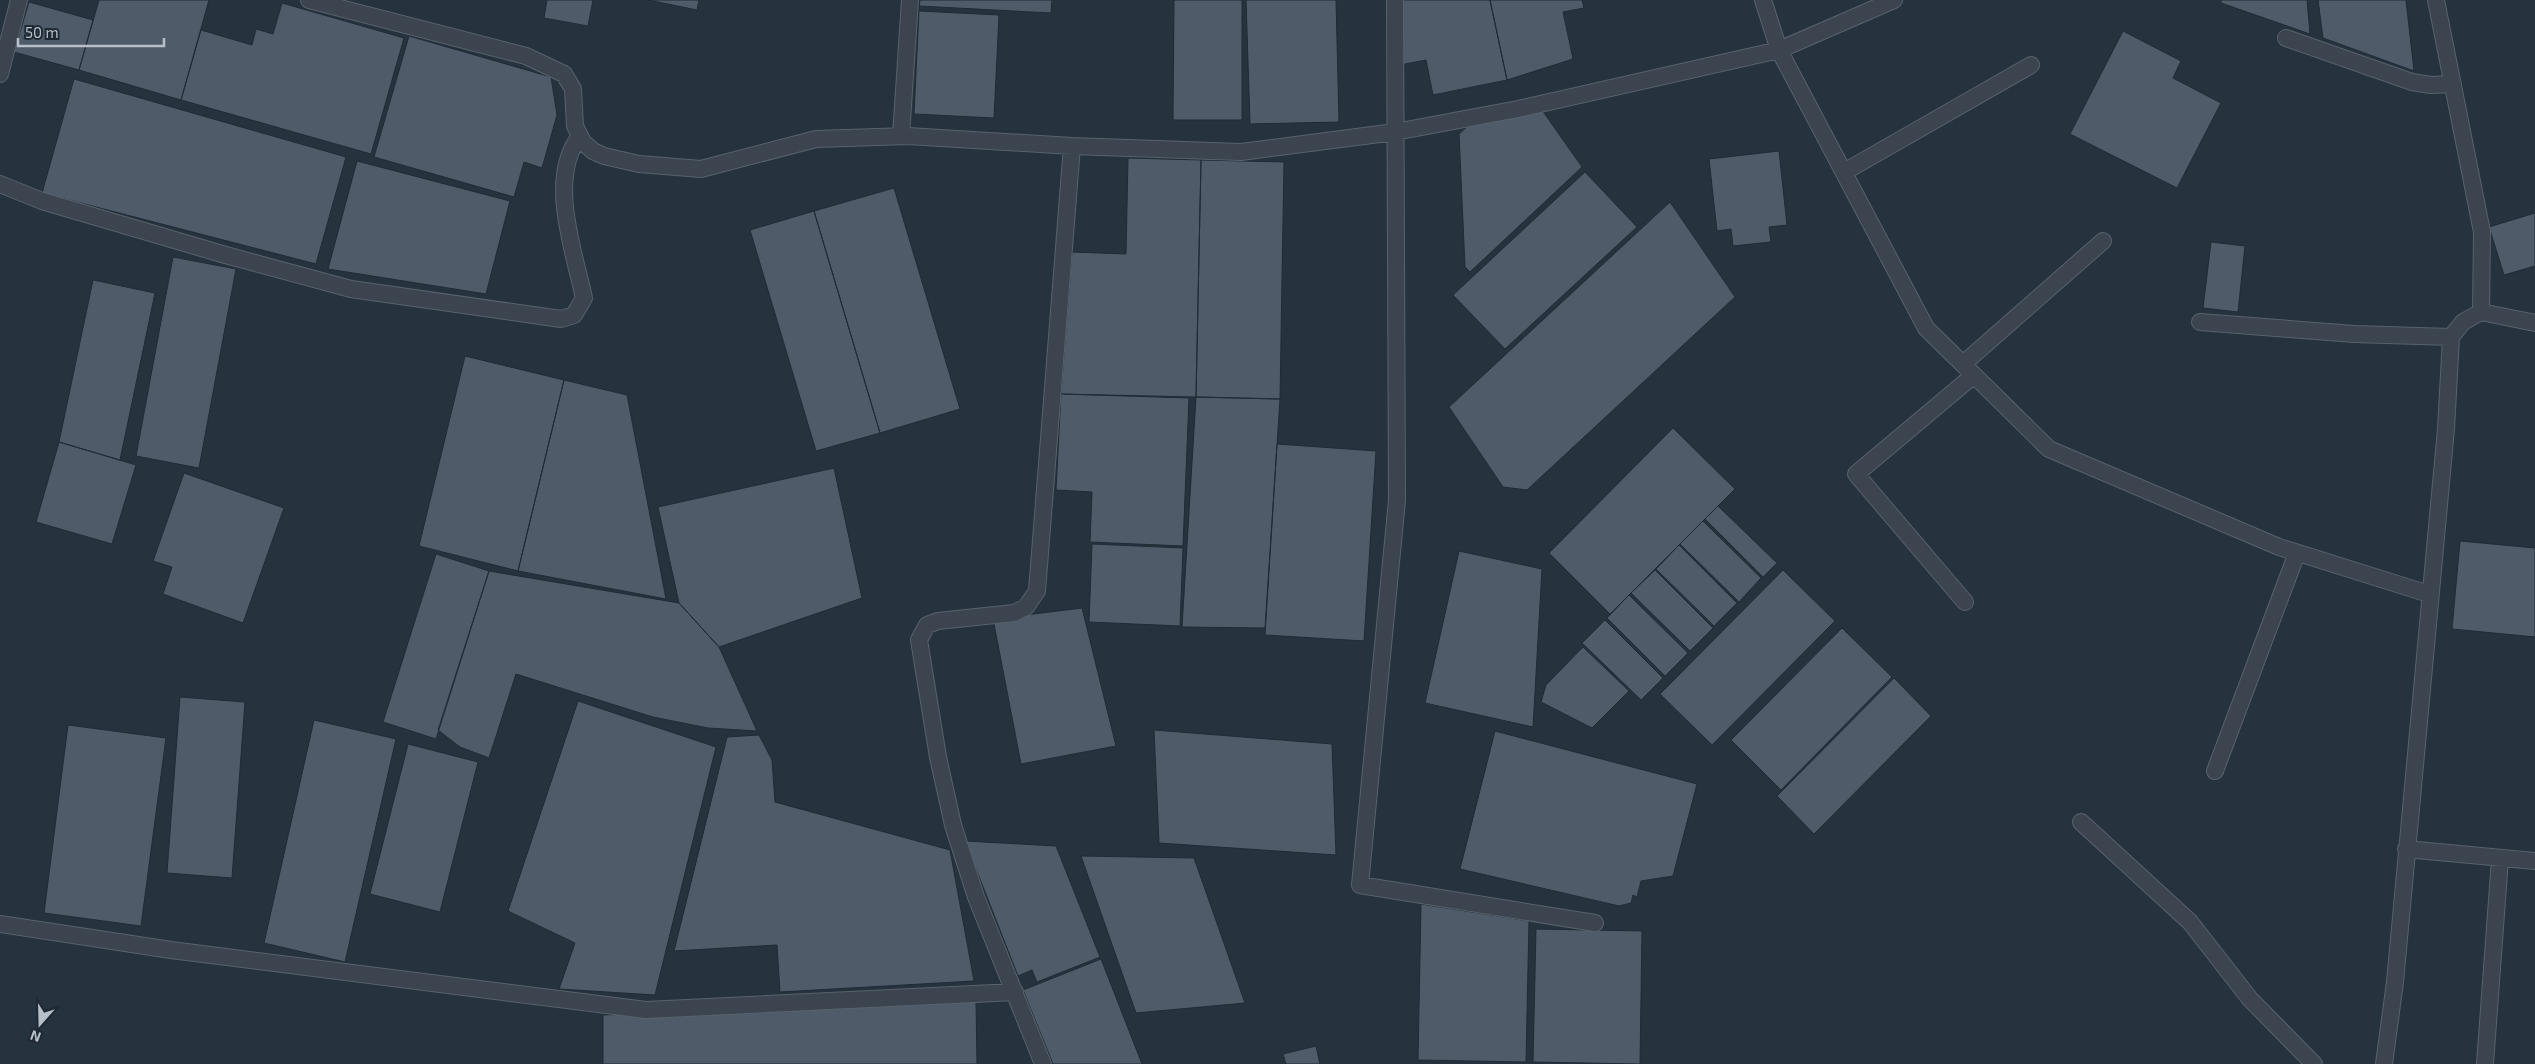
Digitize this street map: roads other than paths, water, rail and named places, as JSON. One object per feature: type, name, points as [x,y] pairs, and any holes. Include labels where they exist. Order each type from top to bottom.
[{"type":"street","points":[[0,74],[19,0]]},
{"type":"street","points":[[309,0],[526,56],[564,74],[573,89],[575,126],[588,146],[604,156],[639,164],[701,169],[816,139],[900,136],[1072,146],[1241,152],[1395,132],[1518,109],[1779,50],[1894,0]]},
{"type":"street","points":[[900,136],[910,0]]},
{"type":"street","points":[[1396,0],[1397,500],[1360,885],[1595,924]]},
{"type":"street","points":[[1763,0],[1779,50],[1926,328],[2049,449],[2296,553],[2430,594]]},
{"type":"street","points":[[2436,0],[2482,232],[2480,312]]},
{"type":"street","points":[[2286,38],[2412,82],[2431,85],[2453,84]]},
{"type":"street","points":[[1844,172],[2031,65]]},
{"type":"street","points":[[0,184],[70,209],[222,254],[351,289],[561,319],[574,315],[584,298],[566,214],[565,177],[569,155],[580,136]]},
{"type":"street","points":[[1043,1064],[976,897],[953,825],[938,757],[919,640],[927,625],[938,621],[1014,613],[1026,607],[1038,591],[1072,146]]},
{"type":"street","points":[[1965,602],[1856,474],[2103,241]]},
{"type":"street","points":[[2384,1064],[2395,982],[2446,429],[2451,337],[2463,322],[2480,312],[2535,323]]},
{"type":"street","points":[[2200,322],[2354,334],[2451,337]]},
{"type":"street","points":[[2215,771],[2296,553]]},
{"type":"street","points":[[2081,822],[2190,922],[2250,999],[2314,1064]]},
{"type":"street","points":[[2406,849],[2535,861]]},
{"type":"street","points":[[2485,1064],[2500,859]]},
{"type":"street","points":[[0,924],[171,950],[646,1010],[1015,992]]}]
